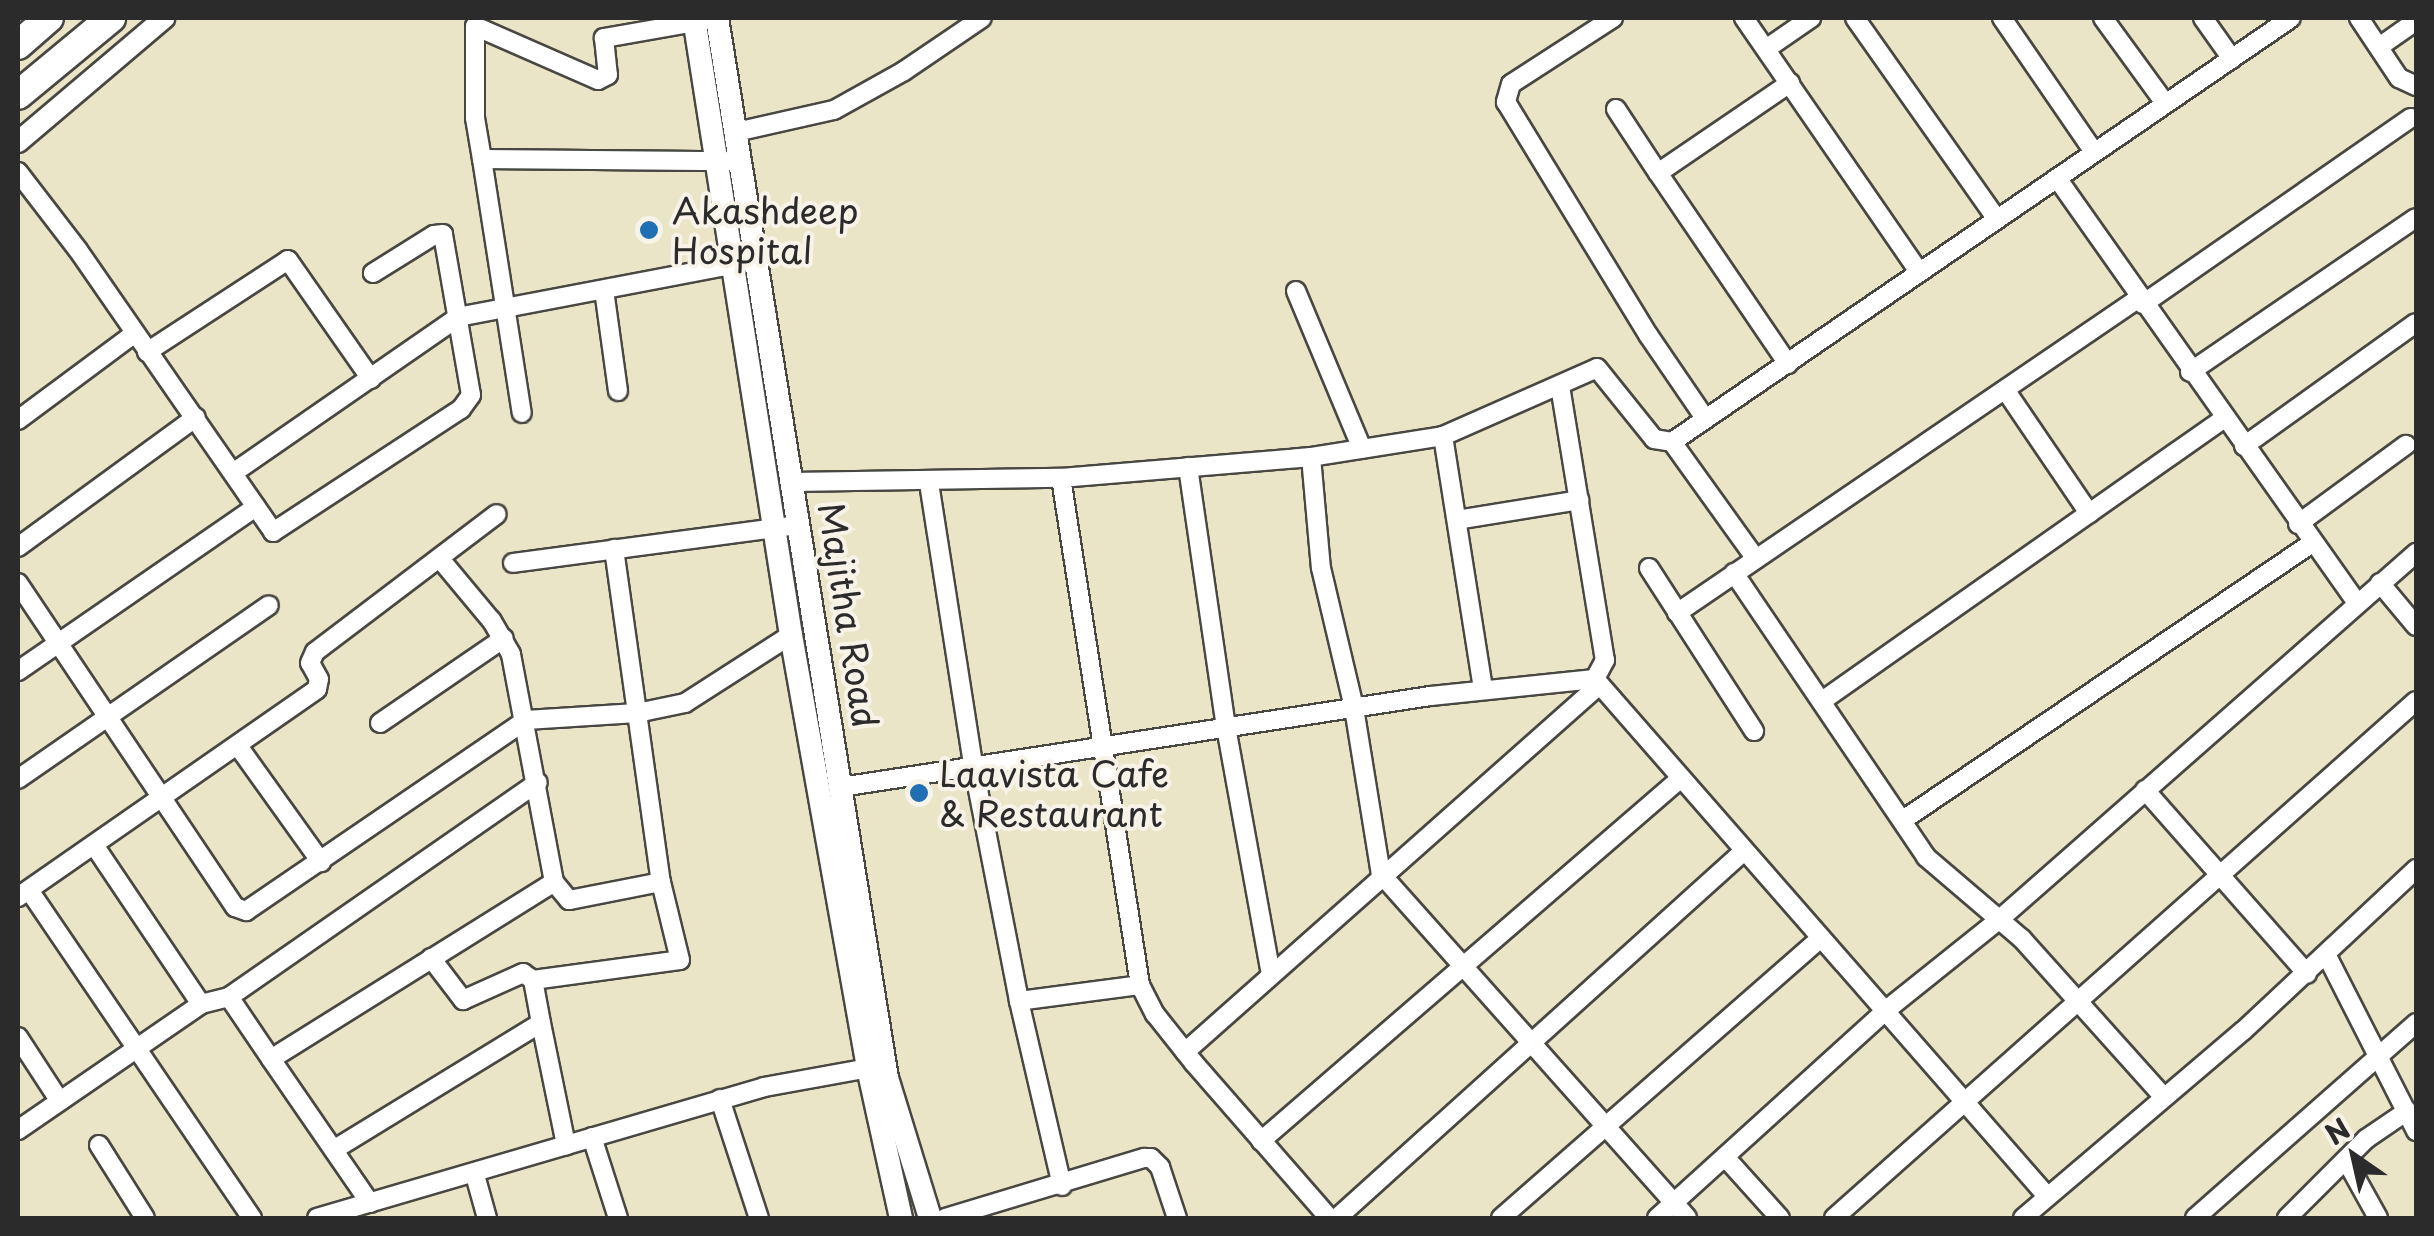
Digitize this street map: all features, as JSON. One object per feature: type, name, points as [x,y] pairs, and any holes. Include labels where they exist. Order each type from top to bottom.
[{"type":"highway","points":[[18,45],[49,18]]},
{"type":"highway","points":[[18,95],[111,18]]},
{"type":"main road","name":"Majitha Road","points":[[706,19],[741,162],[841,786],[901,1218]]},
{"type":"main road","name":"Majitha Road","points":[[706,19],[730,265],[791,635],[877,1066],[930,1218]]},
{"type":"street","points":[[18,142],[164,18]]},
{"type":"street","points":[[522,414],[509,307],[473,94],[477,22],[598,80],[608,75],[600,18]]},
{"type":"street","points":[[736,132],[834,110],[904,71],[982,18]]},
{"type":"street","points":[[1614,18],[1511,84],[1506,102],[1650,336],[1706,418]]},
{"type":"street","points":[[1744,18],[1918,272]]},
{"type":"street","points":[[1766,48],[1811,18]]},
{"type":"street","points":[[1855,18],[1996,218]]},
{"type":"street","points":[[2002,18],[2094,152]]},
{"type":"street","points":[[2104,18],[2165,103]]},
{"type":"street","points":[[2204,18],[2232,59]]},
{"type":"street","points":[[792,482],[929,483],[1061,478],[1311,457],[1443,436],[1601,370],[1654,439],[1672,442],[2291,18]]},
{"type":"street","points":[[2359,18],[2406,85],[2416,86]]},
{"type":"street","points":[[604,38],[706,19]]},
{"type":"street","points":[[2379,47],[2416,21]]},
{"type":"street","points":[[1658,173],[1790,83]]},
{"type":"street","points":[[1616,109],[1788,364]]},
{"type":"street","points":[[1677,613],[2412,118]]},
{"type":"street","points":[[482,159],[741,162]]},
{"type":"street","points":[[18,172],[78,250],[274,532],[461,408],[471,389],[442,233],[373,274]]},
{"type":"street","points":[[2057,178],[2223,419],[2357,603]]},
{"type":"street","points":[[2190,372],[2416,218]]},
{"type":"street","points":[[147,352],[288,260],[370,379]]},
{"type":"street","points":[[233,473],[458,317],[756,260]]},
{"type":"street","points":[[604,290],[618,392]]},
{"type":"street","points":[[1296,291],[1362,449]]},
{"type":"street","points":[[2244,446],[2415,325]]},
{"type":"street","points":[[18,420],[134,334]]},
{"type":"street","points":[[1185,1052],[1596,683],[1605,660],[1560,386]]},
{"type":"street","points":[[2006,391],[2089,513]]},
{"type":"street","points":[[18,547],[196,417]]},
{"type":"street","points":[[1822,701],[2223,419]]},
{"type":"street","points":[[1443,436],[1483,689]]},
{"type":"street","points":[[1672,442],[1756,559]]},
{"type":"street","points":[[2298,524],[2406,445]]},
{"type":"street","points":[[1311,457],[1321,568],[1354,708],[1381,874],[1687,1218]]},
{"type":"street","points":[[1188,467],[1226,728],[1271,974]]},
{"type":"street","points":[[1061,478],[1140,985],[1155,1014],[1185,1052],[1261,1142],[1333,1218],[1534,1044],[1744,850]]},
{"type":"street","points":[[929,483],[974,769],[1019,1001],[1062,1186]]},
{"type":"street","points":[[1456,520],[1578,500]]},
{"type":"street","points":[[18,670],[256,507]]},
{"type":"street","points":[[252,1218],[138,1047],[23,894],[317,689],[320,680],[310,663],[314,652],[441,560],[497,514]]},
{"type":"street","points":[[513,563],[799,525]]},
{"type":"street","points":[[1902,820],[2313,542]]},
{"type":"street","points":[[432,958],[463,1000],[523,972],[534,980],[678,962],[661,882],[614,550]]},
{"type":"street","points":[[1657,1218],[1885,1012],[2001,918],[2416,553]]},
{"type":"street","points":[[441,560],[504,638],[526,720],[554,882],[569,900],[661,882]]},
{"type":"street","points":[[1650,568],[1754,731]]},
{"type":"street","points":[[1734,573],[1935,868],[2001,918],[2163,1096]]},
{"type":"street","points":[[18,583],[240,910],[251,909],[526,720],[637,713],[695,699],[791,635]]},
{"type":"street","points":[[2380,583],[2416,626]]},
{"type":"street","points":[[18,780],[269,605]]},
{"type":"street","points":[[380,723],[504,638]]},
{"type":"street","points":[[841,786],[974,769],[1483,689],[1596,683]]},
{"type":"street","points":[[1596,683],[2047,1196]]},
{"type":"street","points":[[1834,1218],[2222,878],[2416,701]]},
{"type":"street","points":[[238,746],[321,862]]},
{"type":"street","points":[[1261,1142],[1680,779]]},
{"type":"street","points":[[18,1130],[201,1004],[228,997],[538,782]]},
{"type":"street","points":[[2145,790],[2306,974]]},
{"type":"street","points":[[94,845],[201,1004]]},
{"type":"street","points":[[2022,1218],[2306,974],[2416,869]]},
{"type":"street","points":[[272,1059],[554,882]]},
{"type":"street","points":[[1500,1218],[1821,938]]},
{"type":"street","points":[[2326,954],[2416,1131]]},
{"type":"street","points":[[534,980],[566,1145]]},
{"type":"street","points":[[1019,1001],[1140,985]]},
{"type":"street","points":[[228,997],[370,1203]]},
{"type":"street","points":[[335,1149],[541,1023]]},
{"type":"street","points":[[2197,1218],[2416,1023]]},
{"type":"street","points":[[18,1037],[59,1100]]},
{"type":"street","points":[[317,1218],[476,1175],[720,1099],[877,1066]]},
{"type":"street","points":[[720,1099],[759,1218]]},
{"type":"street","points":[[2292,1217],[2366,1139],[2406,1111]]},
{"type":"street","points":[[592,1136],[618,1218]]},
{"type":"street","points":[[99,1145],[146,1218]]},
{"type":"street","points":[[1725,1156],[1780,1218]]},
{"type":"street","points":[[945,1218],[1151,1158],[1160,1167],[1177,1218]]},
{"type":"street","points":[[2346,1162],[2378,1218]]},
{"type":"street","points":[[476,1175],[487,1218]]},
{"type":"place","name":"Akashdeep Hospital","points":[[649,230]]},
{"type":"place","name":"Laavista Cafe & Restaurant","points":[[919,793]]}]
